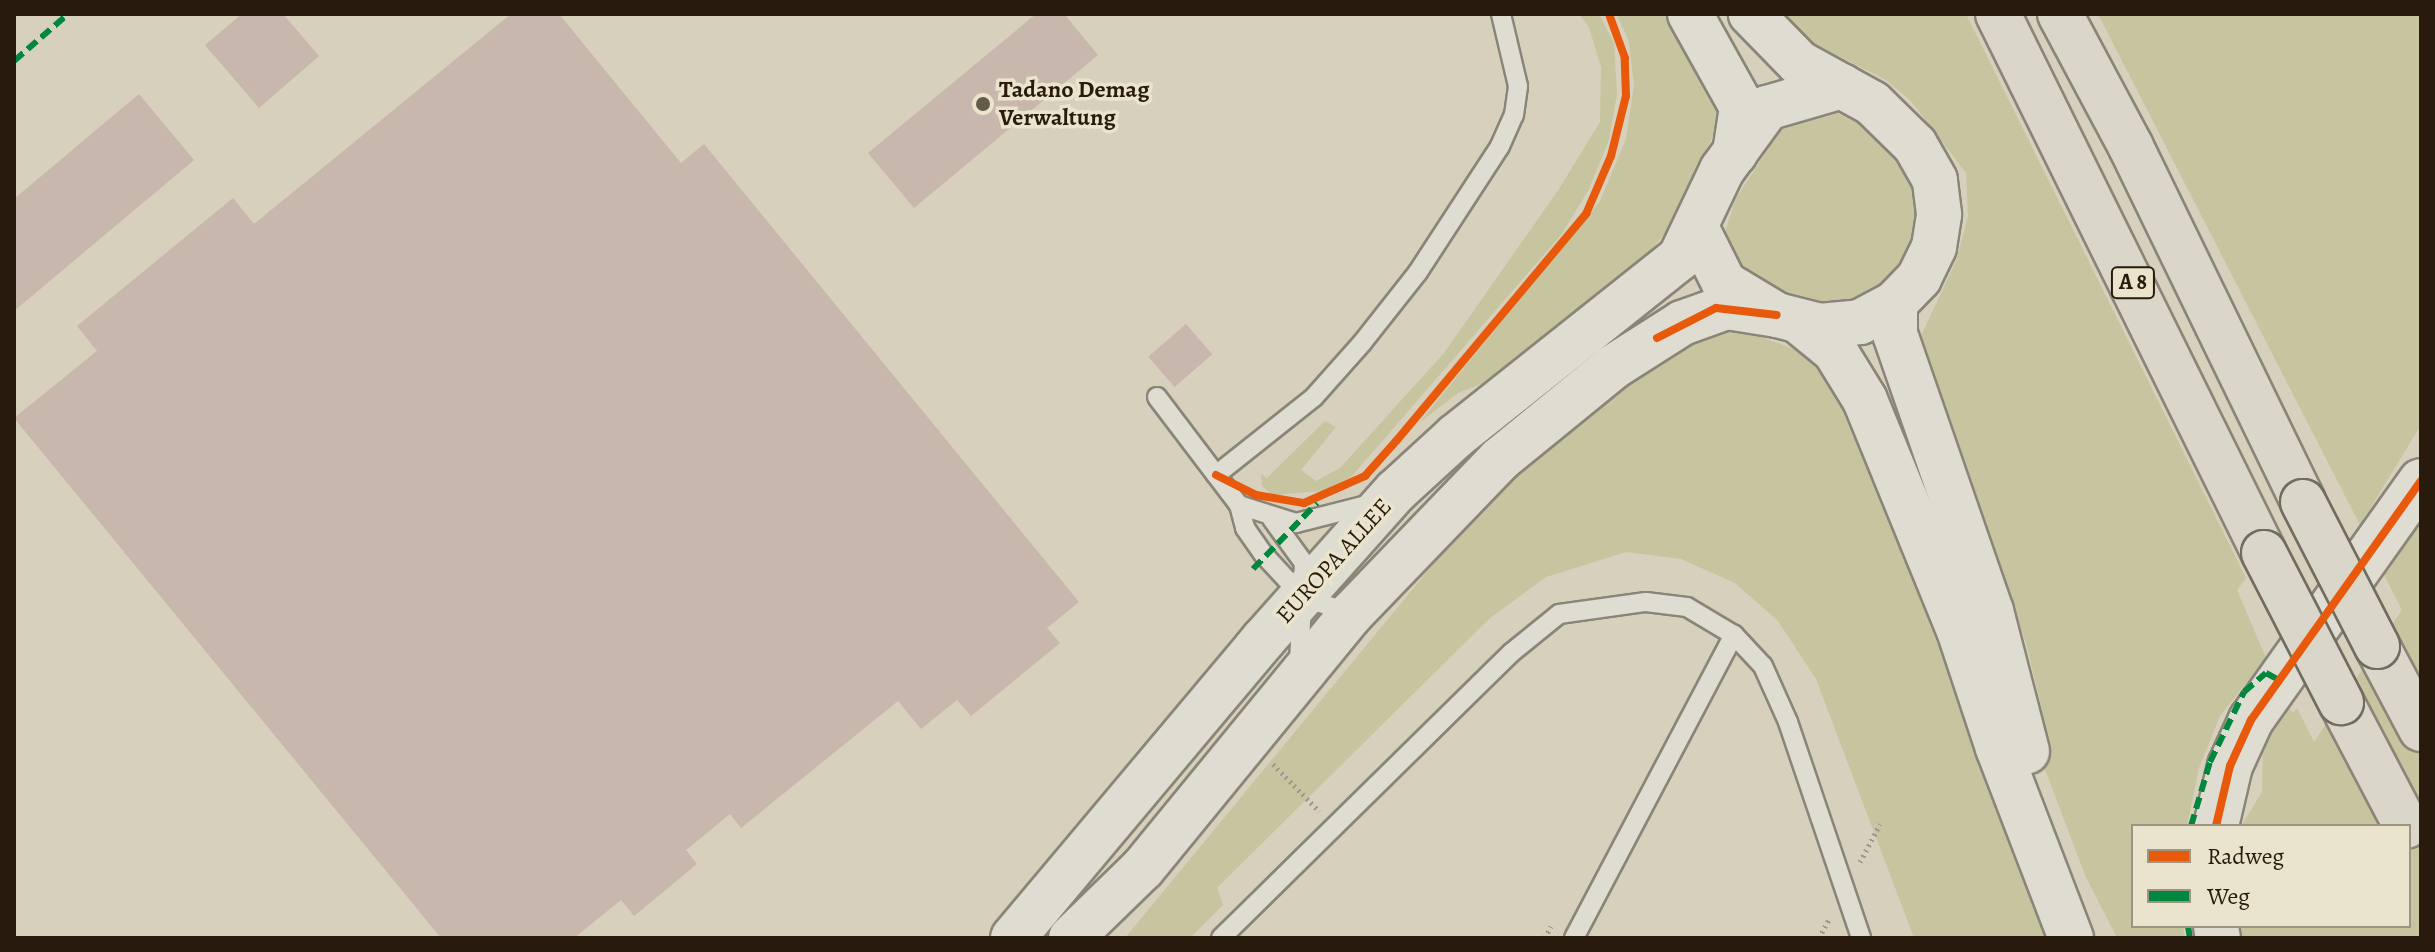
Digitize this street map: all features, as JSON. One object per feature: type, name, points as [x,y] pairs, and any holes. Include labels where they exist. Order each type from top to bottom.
[{"type":"highway","name":"A 8","points":[[1998,14],[2264,553],[2405,824]]},
{"type":"highway","name":"A 8","points":[[2060,14],[2131,147],[2303,502],[2421,729]]},
{"type":"highway","points":[[2411,835],[2421,854]]},
{"type":"main road","points":[[1690,14],[1742,107],[1735,153]]},
{"type":"main road","points":[[1751,14],[1799,63],[1842,86],[1897,123],[1935,180],[1939,214],[1934,247],[1919,278],[1895,303],[1860,322],[1789,320]]},
{"type":"main road","points":[[1842,86],[1767,108],[1713,187],[1697,229],[1724,283],[1789,320],[1835,351],[1865,400],[1959,630],[1998,748],[2071,938]]},
{"type":"main road","name":"EUROPA ALLEE","points":[[1013,938],[1396,491],[1493,406],[1665,272],[1680,258],[1697,229]]},
{"type":"main road","points":[[1895,303],[1895,334],[1991,611],[2046,817],[2092,938]]},
{"type":"main road","name":"EUROPA ALLEE","points":[[1071,938],[1143,868],[1351,614],[1446,509],[1613,367],[1682,323],[1716,308],[1789,320]]},
{"type":"main road","points":[[2216,824],[2230,766],[2251,720],[2421,481]]},
{"type":"lane","points":[[1216,475],[1314,397],[1362,343],[1418,272],[1500,146],[1514,115],[1518,86],[1501,14]]},
{"type":"lane","points":[[1157,397],[1239,505],[1245,528],[1258,546],[1303,597],[1351,614]]},
{"type":"lane","points":[[1239,505],[1272,519],[1296,523],[1330,518],[1396,491]]},
{"type":"lane","points":[[1272,519],[1300,551],[1303,597],[1298,681]]},
{"type":"lane","points":[[1221,938],[1511,653],[1559,614],[1646,602],[1687,607],[1734,635],[1763,666],[1779,697],[1861,938]]},
{"type":"lane","points":[[1574,938],[1734,635]]},
{"type":"path","points":[[1269,760],[1298,789]]},
{"type":"path","points":[[1545,938],[1551,926]]},
{"type":"shaded area","points":[[1579,14],[1599,14],[1614,43],[1617,94],[1609,140],[1588,191],[1561,235],[1352,476],[1323,491],[1272,495],[1262,486],[1261,474],[1267,478],[1325,421],[1336,427],[1301,470],[1316,481],[1340,468],[1444,353],[1559,189],[1600,122],[1601,67],[1589,27]]},
{"type":"shaded area","points":[[1617,14],[1667,14],[1716,100],[1716,129],[1672,224],[1636,269],[1553,328],[1505,375],[1458,393],[1419,423],[1600,201],[1626,139],[1634,85],[1629,42]]},
{"type":"shaded area","points":[[1782,14],[1966,14],[2246,578],[2237,590],[2266,658],[2220,716],[2199,768],[2187,824],[2131,824],[2131,928],[2183,928],[2185,938],[2117,938],[2085,875],[2043,764],[2042,710],[2026,643],[1926,365],[1920,338],[1956,261],[1968,216],[1966,173],[1911,101],[1886,80],[1813,43]]},
{"type":"shaded area","points":[[2098,14],[2421,14],[2421,425],[2360,525]]},
{"type":"shaded area","points":[[1832,111],[1869,128],[1897,156],[1911,179],[1918,207],[1906,257],[1888,279],[1866,295],[1832,304],[1802,300],[1763,280],[1735,275],[1724,235],[1736,198],[1769,148],[1772,122]]},
{"type":"shaded area","points":[[1739,328],[1819,359],[1864,430],[1918,594],[2055,938],[1914,938],[1816,679],[1778,621],[1735,583],[1681,559],[1626,552],[1546,577],[1490,618],[1217,888],[1223,905],[1190,938],[1125,938],[1501,482],[1609,392],[1699,334]]},
{"type":"shaded area","points":[[2421,512],[2421,938],[2236,938],[2234,928],[2411,928],[2411,824],[2242,824],[2262,792],[2263,740],[2283,699],[2293,713],[2297,708],[2314,742],[2402,610],[2380,567]]},
{"type":"building","points":[[242,14],[283,14],[319,56],[259,108],[205,45]]},
{"type":"building","points":[[511,14],[559,14],[681,163],[704,144],[1079,602],[1047,628],[1060,643],[971,716],[957,700],[921,729],[898,701],[741,828],[730,814],[686,850],[697,864],[634,916],[621,900],[574,938],[441,938],[14,418],[97,351],[77,326],[233,198],[254,224]]},
{"type":"building","name":"Tadano Demag Verwaltung","points":[[1036,14],[1064,14],[1098,55],[914,208],[868,153]]},
{"type":"building","points":[[139,94],[194,160],[14,311],[14,199]]},
{"type":"building","points":[[1186,324],[1212,354],[1175,387],[1148,357]]},
{"type":"marked path","points":[[14,61],[68,14]]},
{"type":"marked path","points":[[1253,569],[1317,503]]},
{"type":"marked path","points":[[2192,824],[2210,762],[2244,692],[2266,673],[2279,680]]},
{"type":"marked path","points":[[2188,928],[2190,938]]},
{"type":"cycle path","points":[[1216,475],[1256,495],[1304,503],[1365,476],[1397,440],[1586,214],[1611,156],[1626,96],[1625,58],[1609,14]]},
{"type":"cycle path","points":[[1657,338],[1716,308],[1777,315]]},
{"type":"cycle path","points":[[2216,824],[2230,766],[2251,720],[2421,481]]},
{"type":"place","name":"Tadano Demag Verwaltung","points":[[983,104]]}]
